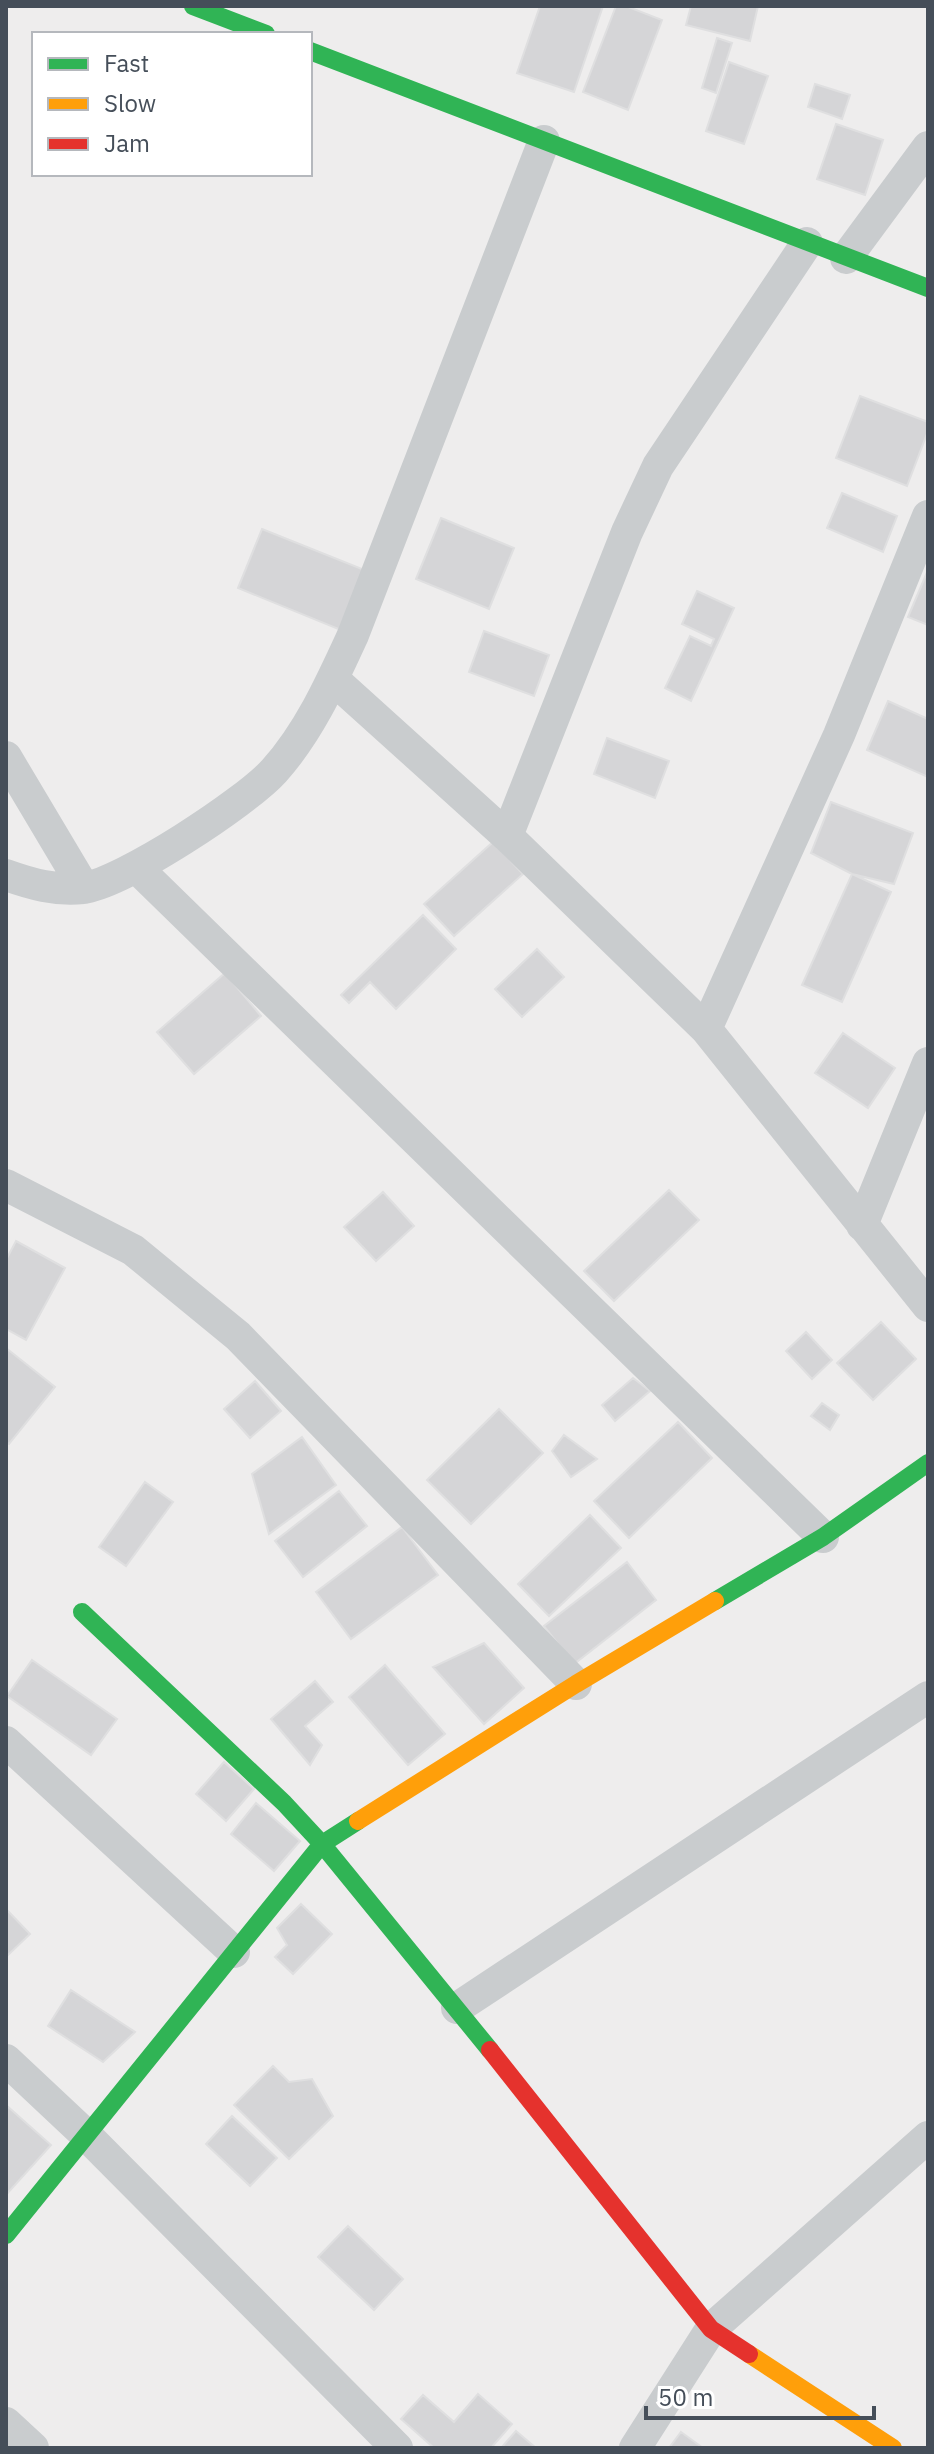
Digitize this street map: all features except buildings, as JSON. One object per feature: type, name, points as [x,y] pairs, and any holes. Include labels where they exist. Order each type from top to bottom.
[{"type":"street","points":[[193,6],[261,32]]},
{"type":"street","points":[[312,52],[928,288]]},
{"type":"street","points":[[6,875],[39,887],[84,888],[136,867],[246,797],[273,772],[303,733],[333,679],[377,575],[544,141]]},
{"type":"street","points":[[846,258],[928,147]]},
{"type":"street","points":[[507,836],[627,532],[658,466],[807,243]]},
{"type":"street","points":[[706,1029],[839,735],[928,516]]},
{"type":"street","points":[[333,679],[507,836],[706,1029],[928,1306]]},
{"type":"street","points":[[6,757],[84,888]]},
{"type":"street","points":[[136,867],[823,1537]]},
{"type":"street","points":[[862,1225],[928,1063]]},
{"type":"street","points":[[6,1185],[133,1250],[238,1336],[576,1684]]},
{"type":"street","points":[[6,2235],[322,1844],[576,1684],[823,1537],[928,1463]]},
{"type":"street","points":[[82,1612],[284,1803],[322,1844],[457,2008],[711,2329],[893,2448]]},
{"type":"street","points":[[457,2008],[928,1697]]},
{"type":"street","points":[[6,1742],[234,1952]]},
{"type":"street","points":[[6,2060],[86,2135],[397,2448]]},
{"type":"street","points":[[635,2448],[711,2329],[928,2137]]},
{"type":"street","points":[[6,2423],[33,2448]]},
{"type":"traffic: fast","points":[[193,6],[261,32]]},
{"type":"traffic: fast","points":[[312,52],[928,288]]},
{"type":"traffic: fast","points":[[715,1601],[823,1537],[928,1463]]},
{"type":"traffic: fast","points":[[82,1612],[284,1803],[322,1844],[490,2050]]},
{"type":"traffic: fast","points":[[6,2235],[322,1844],[358,1821]]},
{"type":"traffic: slow","points":[[358,1821],[715,1601]]},
{"type":"traffic: slow","points":[[749,2354],[893,2448]]},
{"type":"traffic: jam","points":[[490,2050],[711,2329],[749,2354]]}]
